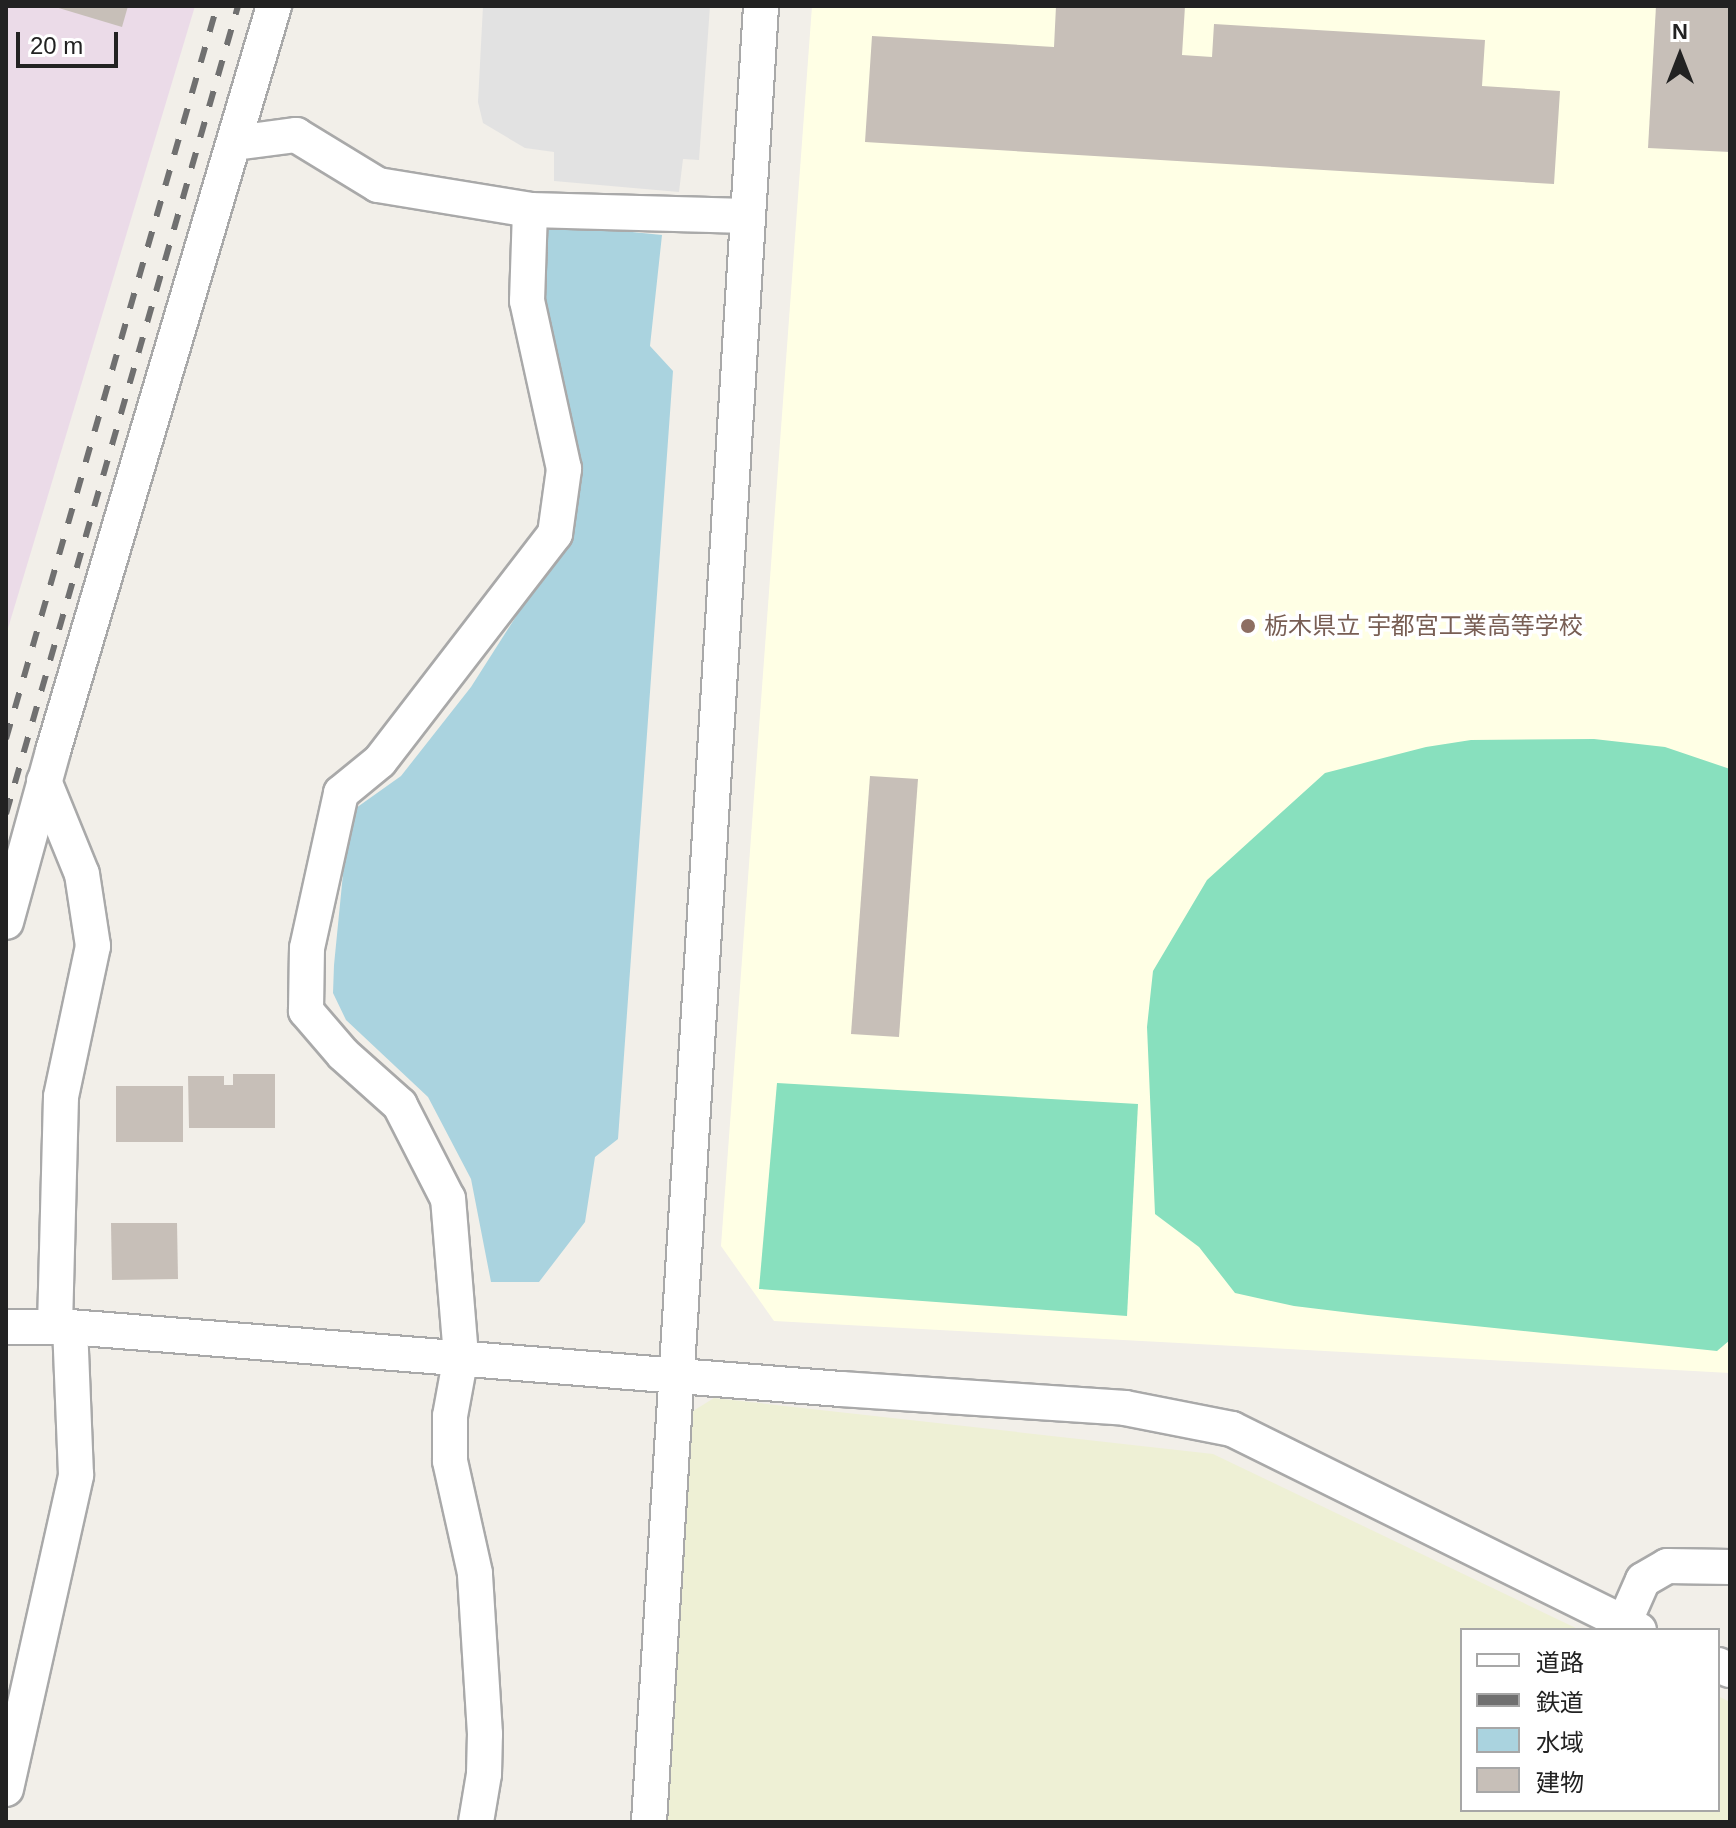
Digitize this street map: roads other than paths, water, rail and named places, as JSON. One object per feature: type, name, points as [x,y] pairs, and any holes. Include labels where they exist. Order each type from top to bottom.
[{"type":"street","points":[[6,922],[44,781],[274,6]]},
{"type":"street","points":[[649,1822],[761,6]]},
{"type":"street","points":[[235,143],[296,135],[378,185],[530,210],[748,216]]},
{"type":"street","points":[[476,1822],[484,1774],[485,1734],[475,1573],[450,1461],[449,1436],[461,1356],[448,1199],[400,1105],[343,1054],[306,1011],[307,948],[341,793],[380,761],[555,534],[564,469],[527,301],[530,210]]},
{"type":"street","points":[[6,1789],[76,1475],[62,1327],[61,1097],[93,946],[82,874],[44,781]]},
{"type":"street","points":[[6,1327],[62,1327],[461,1356],[841,1389],[1102,1405],[1232,1429],[1632,1627],[1643,1580],[1667,1566],[1730,1567]]},
{"type":"water","points":[[543,223],[662,235],[650,346],[673,371],[618,1139],[595,1157],[585,1222],[539,1282],[491,1282],[471,1179],[428,1097],[346,1020],[333,993],[334,965],[349,813],[401,776],[471,687],[545,571],[578,505],[565,409],[538,303]]},
{"type":"railway","points":[[6,739],[217,6]]},
{"type":"railway","points":[[6,814],[238,6]]},
{"type":"place","name":"栃木県立 宇都宮工業高等学校","points":[[1248,626]]}]
